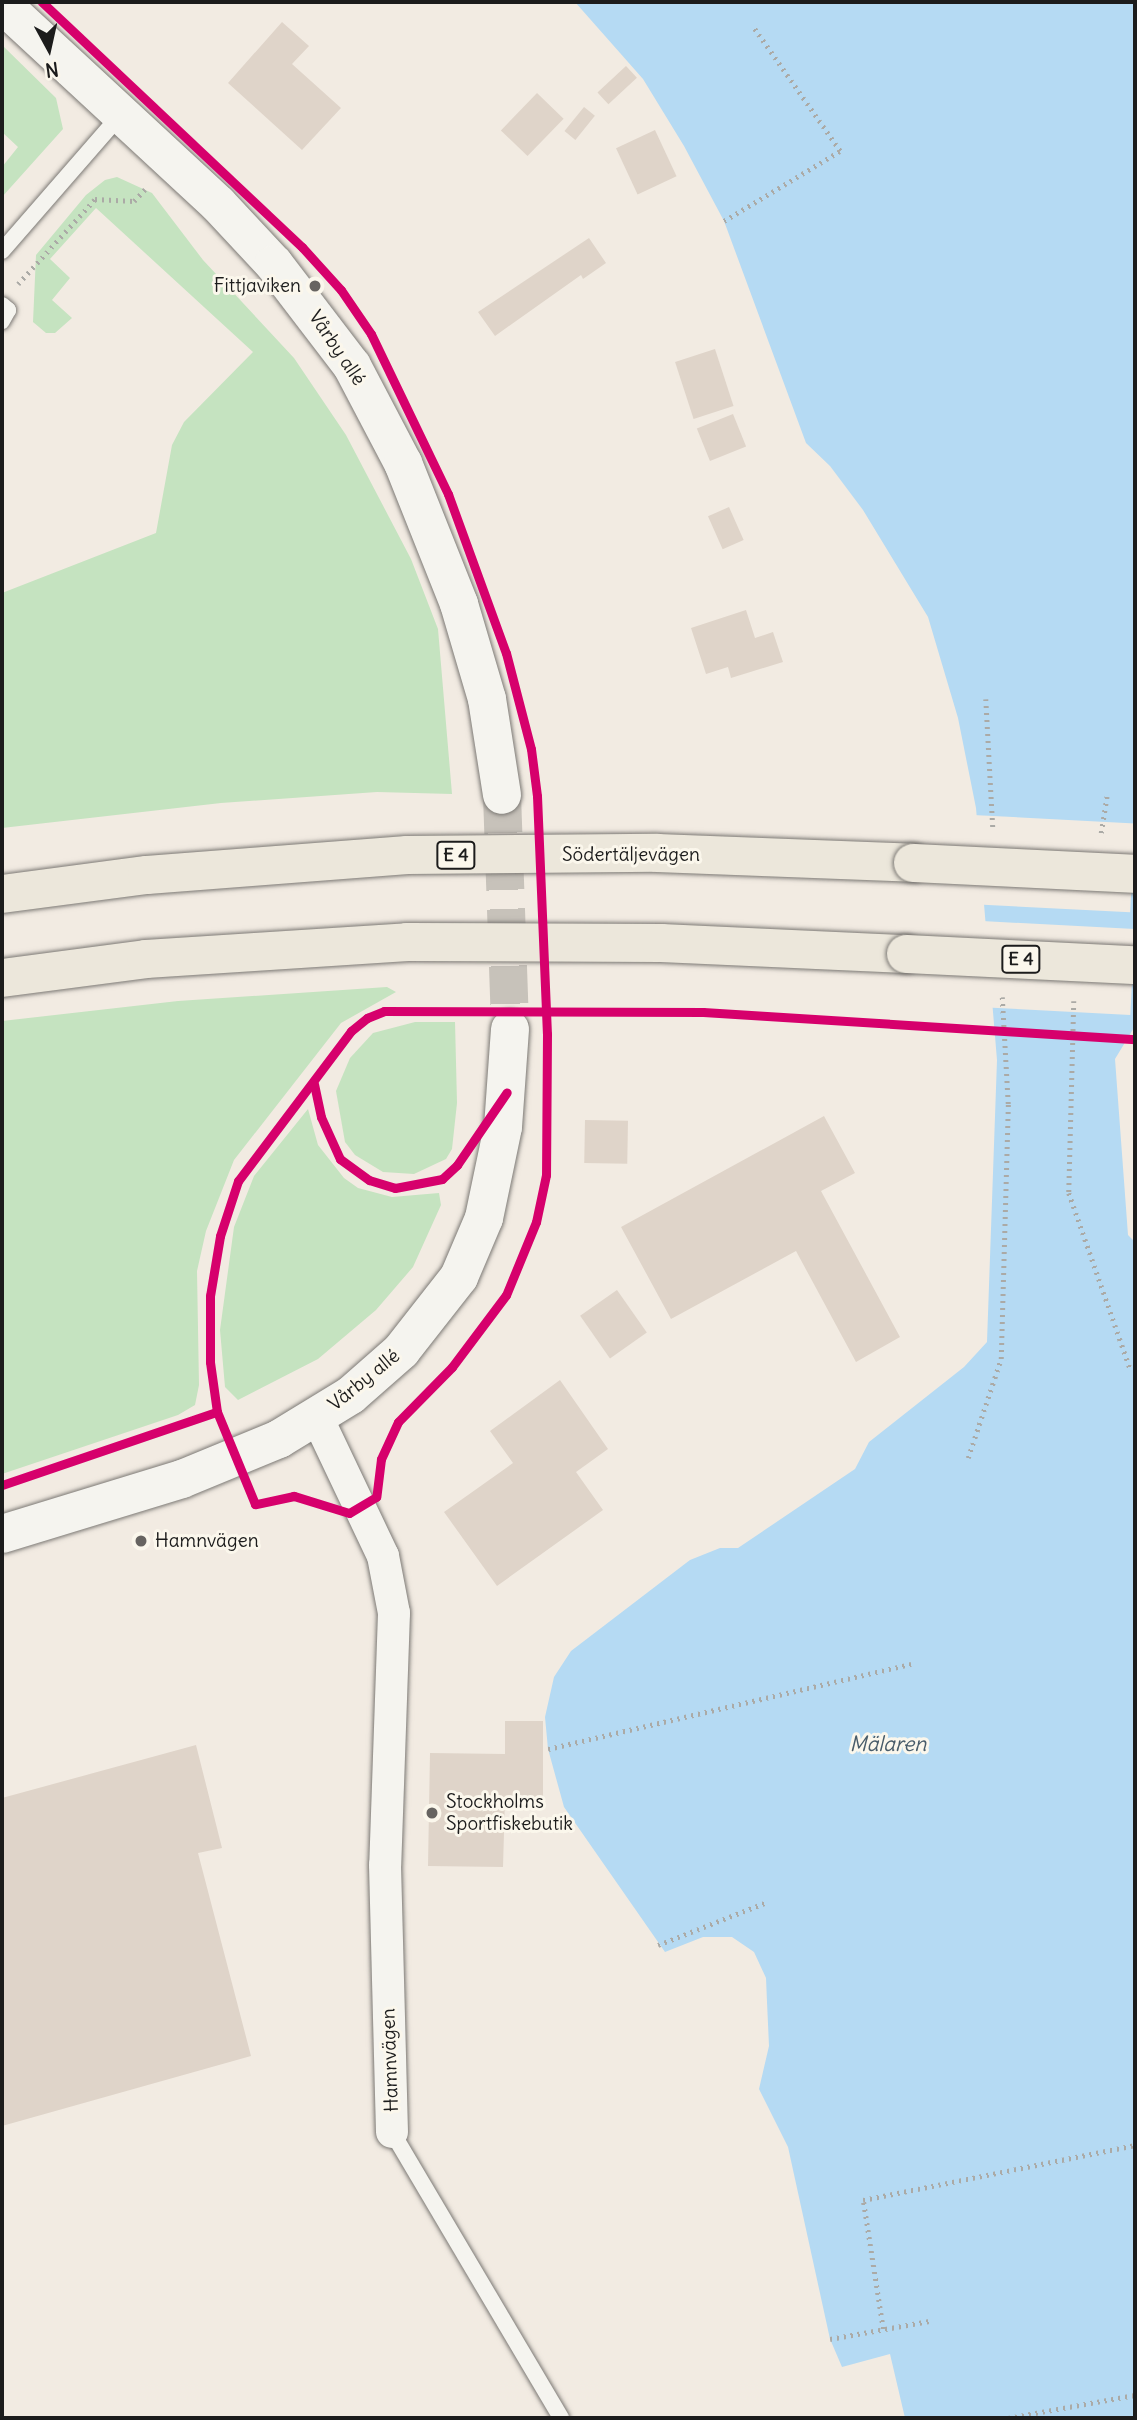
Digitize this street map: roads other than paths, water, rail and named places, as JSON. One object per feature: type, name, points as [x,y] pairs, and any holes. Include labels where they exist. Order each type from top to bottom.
[{"type":"highway","name":"Södertäljevägen","points":[[2,894],[147,875],[407,855],[657,853],[1135,874]]},
{"type":"highway","name":"E 4","points":[[2,978],[146,959],[407,942],[661,943],[1135,965]]},
{"type":"street","name":"Vårby allé","points":[[2,4],[172,160],[290,284],[352,366],[380,415],[426,516],[473,649],[493,729],[502,795]]},
{"type":"street","name":"Vårby allé","points":[[2,1534],[182,1479],[279,1439],[317,1417],[401,1351],[459,1277],[484,1218],[494,1178],[510,1029]]},
{"type":"street","name":"Hamnvägen","points":[[317,1417],[383,1556],[394,1614],[385,1865],[392,2132]]},
{"type":"lane","points":[[2,251],[122,113]]},
{"type":"lane","points":[[2,321],[8,310],[6,298]]},
{"type":"lane","points":[[392,2132],[561,2418]]},
{"type":"water","name":"Mälaren","points":[[575,2],[1135,2],[1135,1026],[1115,1059],[1128,1235],[1135,1242],[1135,2418],[905,2418],[890,2354],[842,2367],[830,2339],[788,2147],[759,2089],[769,2046],[766,1978],[754,1952],[732,1937],[703,1937],[665,1952],[564,1807],[548,1749],[545,1717],[554,1677],[571,1651],[690,1560],[720,1548],[738,1548],[855,1469],[869,1442],[964,1367],[987,1342],[997,1060],[976,808],[958,718],[928,617],[863,510],[830,466],[806,443],[724,221],[684,146],[643,79]]},
{"type":"tunnel","points":[[502,795],[510,1029]]},
{"type":"place","name":"Fittjaviken","points":[[315,286]]},
{"type":"place","name":"Hamnvägen","points":[[141,1541]]},
{"type":"place","name":"Stockholms Sportfiskebutik","points":[[432,1813]]}]
